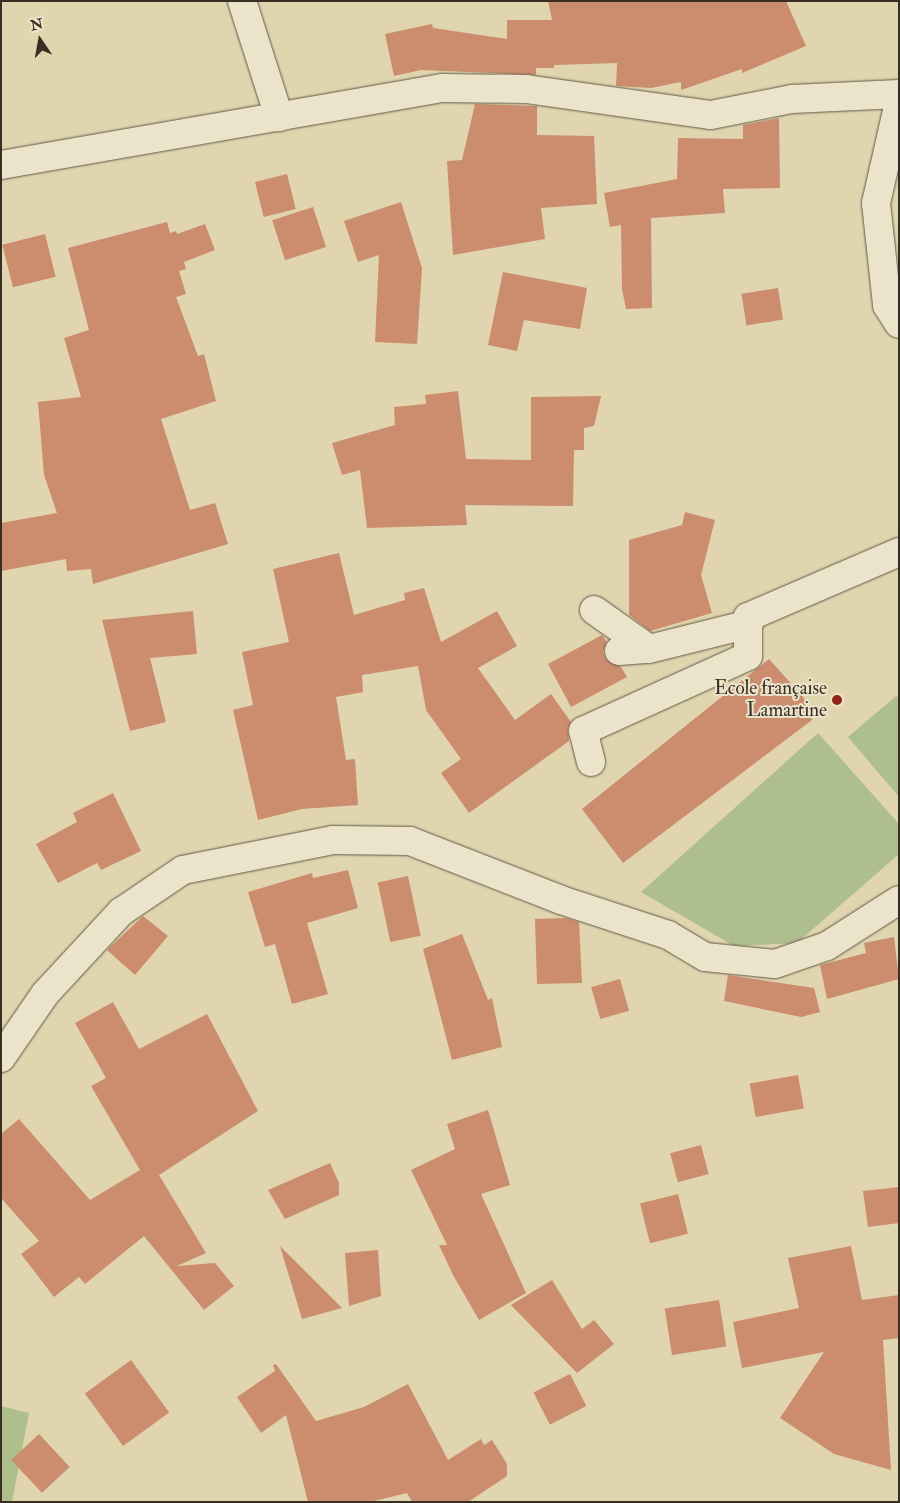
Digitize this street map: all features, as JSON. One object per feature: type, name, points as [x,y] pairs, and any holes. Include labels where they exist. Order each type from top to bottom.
[{"type":"street","points":[[242,1],[279,117]]},
{"type":"street","points":[[1,165],[443,88],[526,89],[711,115],[792,99],[899,94]]},
{"type":"street","points":[[899,102],[876,203],[887,305],[899,324]]},
{"type":"street","points":[[591,762],[583,731],[736,665],[748,656],[748,617],[899,552]]},
{"type":"street","points":[[594,610],[649,648]]},
{"type":"street","points":[[619,651],[649,648],[748,624]]},
{"type":"street","points":[[1,1058],[45,994],[121,912],[183,870],[333,840],[410,841],[561,900],[668,935],[705,957],[776,964],[827,946],[899,900]]},
{"type":"green space","points":[[896,696],[899,698],[899,797],[848,737]]},
{"type":"green space","points":[[818,733],[899,824],[899,854],[797,943],[734,946],[641,892]]},
{"type":"green space","points":[[1,1406],[29,1413],[12,1502],[1,1502]]},
{"type":"building","points":[[548,1],[786,1],[806,46],[742,73],[742,69],[681,90],[681,82],[651,88],[616,86],[617,63],[554,65],[554,68],[536,68],[536,75],[421,70],[394,76],[385,34],[432,24],[433,28],[507,39],[507,20],[552,20]]},
{"type":"building","points":[[475,104],[537,106],[537,135],[594,136],[597,204],[541,208],[545,239],[453,255],[447,161],[462,160]]},
{"type":"building","points":[[779,118],[780,188],[723,189],[725,213],[651,218],[652,308],[626,309],[622,289],[621,225],[610,227],[604,193],[677,179],[678,138],[743,139],[743,125]]},
{"type":"building","points":[[287,174],[296,209],[264,217],[255,182]]},
{"type":"building","points":[[401,202],[422,268],[417,344],[375,342],[379,255],[358,262],[344,221]]},
{"type":"building","points":[[313,207],[326,247],[285,260],[272,220]]},
{"type":"building","points":[[167,222],[170,233],[176,231],[177,234],[205,224],[215,250],[184,262],[186,269],[179,271],[186,294],[176,297],[198,356],[204,354],[216,401],[161,419],[190,510],[215,503],[228,544],[93,584],[91,569],[67,571],[66,559],[1,571],[1,523],[57,513],[44,475],[38,402],[81,397],[64,338],[89,330],[68,248]]},
{"type":"building","points":[[45,234],[56,277],[13,287],[2,245]]},
{"type":"building","points":[[503,272],[587,288],[580,329],[524,320],[517,351],[488,345]]},
{"type":"building","points":[[778,288],[783,320],[746,325],[741,294]]},
{"type":"building","points":[[458,391],[466,459],[531,460],[531,397],[601,396],[594,426],[584,428],[584,450],[574,450],[573,506],[465,505],[467,525],[367,528],[360,470],[342,475],[332,443],[395,425],[394,407],[426,404],[425,395]]},
{"type":"building","points":[[685,512],[715,520],[701,575],[712,613],[650,631],[629,615],[629,540],[682,525]]},
{"type":"building","points":[[339,553],[354,615],[405,600],[404,593],[424,588],[441,642],[497,611],[517,646],[478,668],[515,720],[551,694],[571,722],[568,728],[569,741],[469,813],[441,773],[461,759],[426,710],[418,666],[362,675],[363,692],[336,697],[346,760],[355,759],[358,805],[302,809],[258,820],[233,710],[253,705],[242,652],[289,642],[273,569]]},
{"type":"building","points":[[193,611],[197,654],[150,658],[166,722],[130,731],[102,620]]},
{"type":"building","points":[[602,635],[607,642],[603,652],[606,659],[621,667],[627,677],[571,707],[548,664]]},
{"type":"building","points":[[769,659],[804,698],[812,720],[623,863],[582,809]]},
{"type":"building","points":[[113,793],[141,851],[101,870],[97,863],[58,883],[36,844],[77,822],[73,813]]},
{"type":"building","points":[[348,870],[358,908],[307,923],[328,994],[292,1004],[275,944],[265,947],[248,892],[312,873],[313,878]]},
{"type":"building","points":[[408,876],[421,936],[390,942],[378,882]]},
{"type":"building","points":[[143,916],[168,936],[135,975],[107,950]]},
{"type":"building","points":[[566,918],[579,922],[582,983],[537,984],[535,919]]},
{"type":"building","points":[[462,934],[488,1000],[492,998],[502,1047],[452,1060],[423,949]]},
{"type":"building","points":[[894,937],[899,979],[827,999],[820,965],[866,953],[864,943]]},
{"type":"building","points":[[728,975],[814,988],[820,1012],[801,1017],[724,1001]]},
{"type":"building","points":[[620,979],[629,1011],[600,1019],[591,987]]},
{"type":"building","points":[[113,1002],[139,1049],[207,1014],[258,1111],[159,1175],[206,1253],[177,1266],[215,1263],[234,1286],[204,1310],[144,1236],[85,1284],[79,1277],[54,1297],[21,1254],[39,1241],[1,1198],[1,1134],[19,1119],[90,1200],[140,1170],[91,1086],[106,1078],[75,1023]]},
{"type":"building","points":[[798,1075],[804,1108],[756,1117],[750,1084]]},
{"type":"building","points":[[488,1110],[510,1185],[481,1194],[526,1293],[479,1320],[453,1275],[439,1245],[447,1245],[411,1170],[455,1149],[447,1124]]},
{"type":"building","points":[[701,1145],[709,1174],[678,1182],[670,1153]]},
{"type":"building","points":[[330,1163],[339,1183],[339,1195],[285,1219],[268,1190]]},
{"type":"building","points":[[899,1187],[899,1223],[868,1227],[863,1191]]},
{"type":"building","points":[[678,1194],[688,1234],[650,1243],[640,1203]]},
{"type":"building","points":[[280,1246],[342,1308],[302,1319]]},
{"type":"building","points":[[851,1246],[862,1300],[899,1295],[899,1338],[883,1340],[891,1470],[834,1454],[780,1418],[824,1352],[742,1368],[733,1322],[799,1308],[788,1258]]},
{"type":"building","points":[[378,1250],[381,1296],[349,1306],[345,1253]]},
{"type":"building","points":[[552,1280],[582,1329],[594,1320],[614,1344],[577,1373],[511,1305]]},
{"type":"building","points":[[719,1300],[726,1346],[672,1355],[665,1309]]},
{"type":"building","points":[[131,1360],[169,1413],[123,1446],[85,1394]]},
{"type":"building","points":[[276,1364],[316,1421],[364,1407],[408,1384],[448,1460],[481,1439],[484,1445],[492,1440],[507,1464],[507,1476],[468,1502],[412,1502],[407,1493],[370,1502],[308,1502],[286,1415],[261,1433],[237,1397],[275,1371],[273,1365]]},
{"type":"building","points":[[570,1374],[586,1406],[550,1425],[533,1393]]},
{"type":"building","points":[[39,1434],[70,1467],[42,1493],[11,1460]]},
{"type":"place","name":"Ecole française Lamartine","points":[[837,700]]}]
